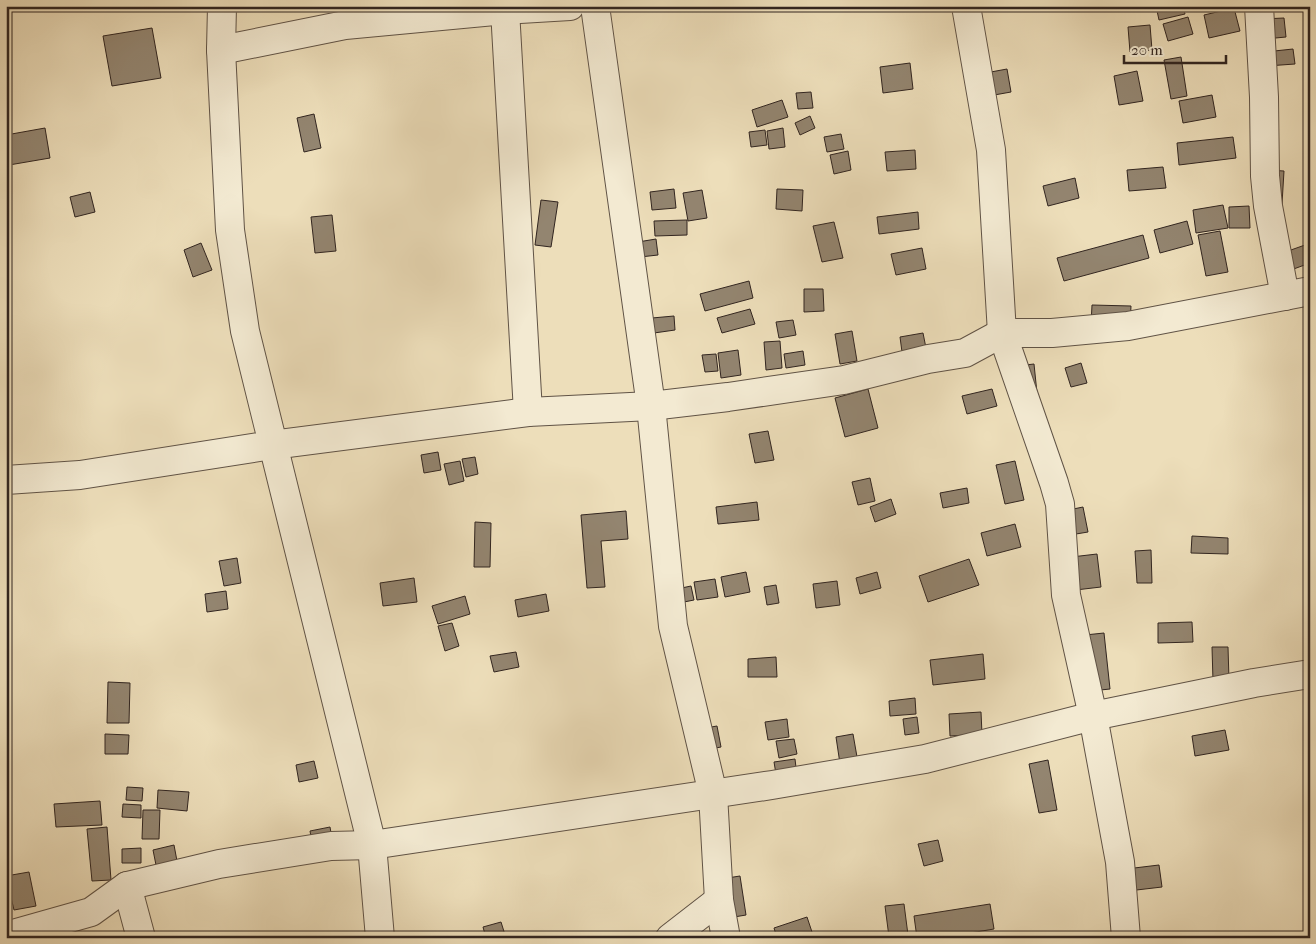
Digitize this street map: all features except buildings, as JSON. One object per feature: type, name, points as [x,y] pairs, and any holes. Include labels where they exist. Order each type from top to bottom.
[{"type":"street","points":[[222,6],[221,50],[230,230],[245,331],[372,845],[380,938]]},
{"type":"street","points":[[221,50],[345,25],[570,6]]},
{"type":"street","points":[[595,6],[651,406],[673,626],[713,794],[720,900],[726,938]]},
{"type":"street","points":[[966,6],[992,150],[1002,333],[1060,504],[1066,595],[1094,716],[1120,862],[1126,938]]},
{"type":"street","points":[[6,480],[80,475],[272,445],[528,412],[651,406],[844,380],[928,359],[966,353],[1002,333],[1052,333],[1128,326],[1297,293],[1268,206],[1258,6]]},
{"type":"street","points":[[505,10],[528,412]]},
{"type":"street","points":[[6,936],[91,912],[127,886],[219,864],[331,846],[372,845],[713,794],[925,759],[1094,716],[1254,683],[1310,674]]},
{"type":"street","points":[[127,886],[141,938]]},
{"type":"street","points":[[670,938],[720,900]]}]
